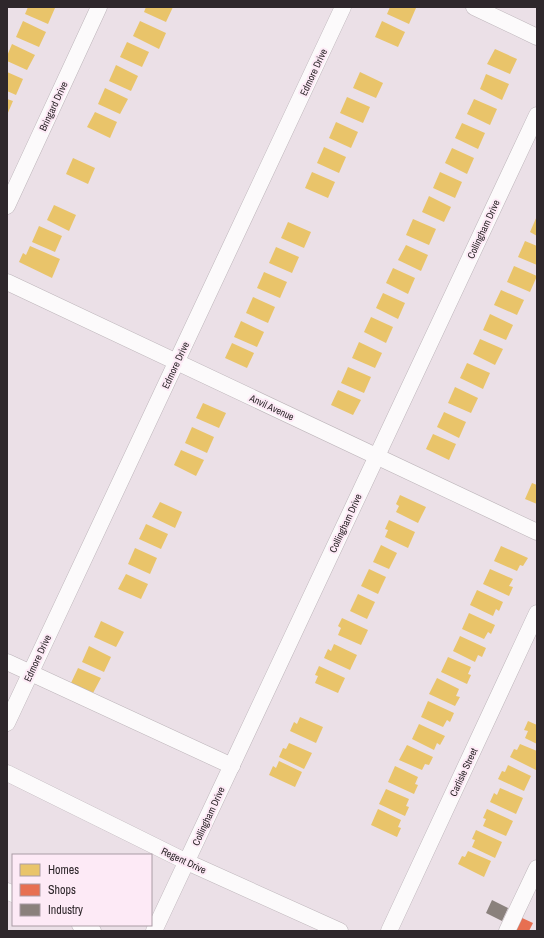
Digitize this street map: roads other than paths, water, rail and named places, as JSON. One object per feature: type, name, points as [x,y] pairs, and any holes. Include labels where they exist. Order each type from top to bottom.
[{"type":"street","name":"Bringard Drive","points":[[7,206],[99,7]]},
{"type":"street","name":"Edmore Drive","points":[[7,723],[343,7]]},
{"type":"street","points":[[474,7],[537,37]]},
{"type":"street","name":"Collingham Drive","points":[[154,931],[537,115]]},
{"type":"street","name":"Anvil Avenue","points":[[7,282],[537,532]]},
{"type":"street","name":"Carlisle Street","points":[[389,931],[537,613]]},
{"type":"street","points":[[7,662],[232,766]]},
{"type":"street","name":"Regent Drive","points":[[7,774],[187,862],[340,931]]},
{"type":"street","points":[[507,931],[537,868]]},
{"type":"street","points":[[82,926],[93,931]]}]
